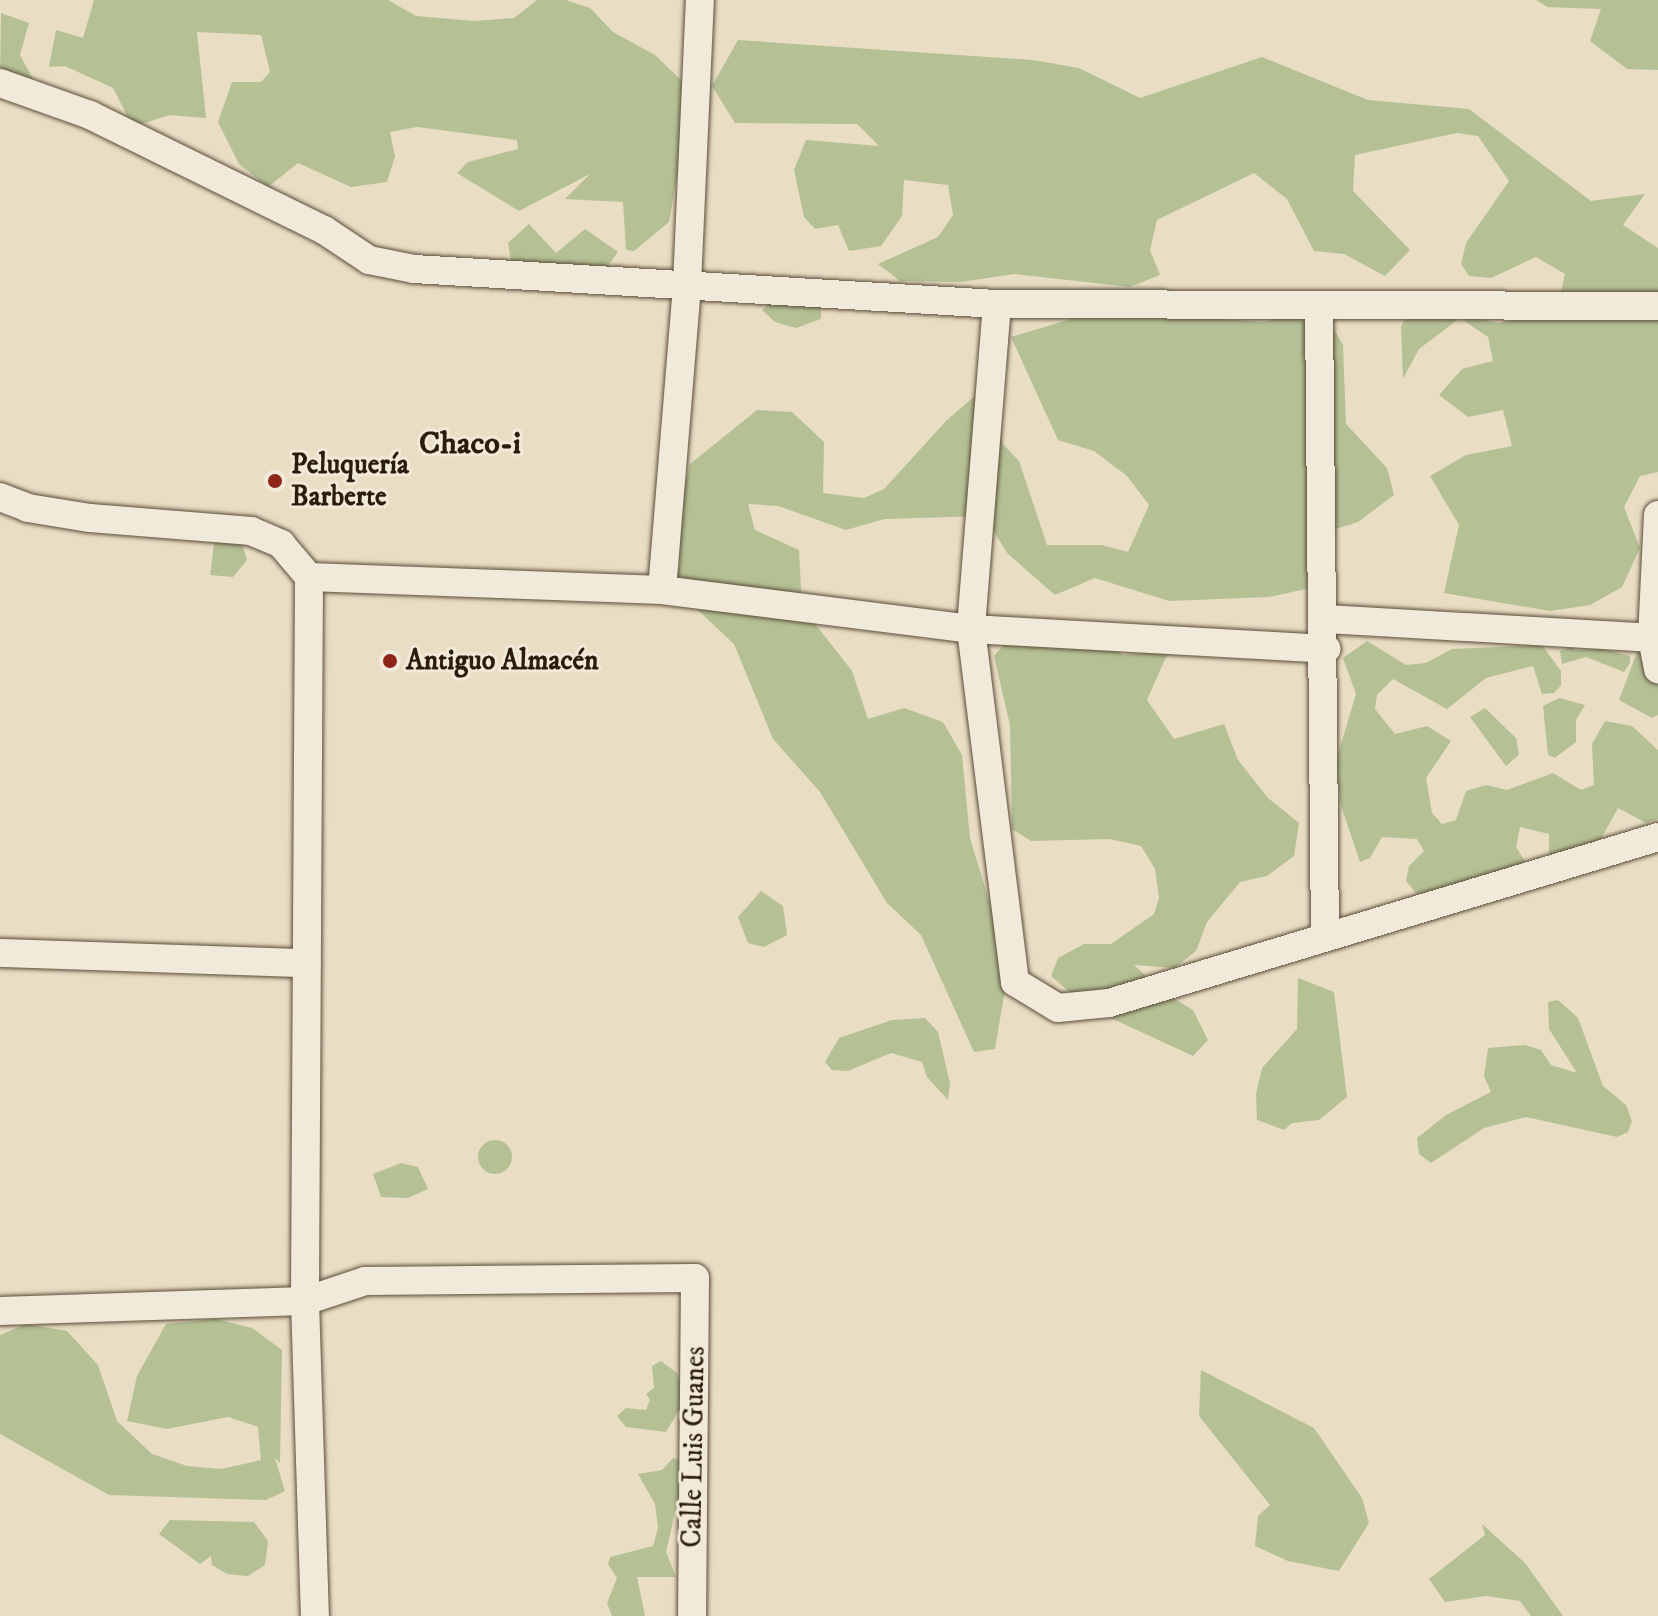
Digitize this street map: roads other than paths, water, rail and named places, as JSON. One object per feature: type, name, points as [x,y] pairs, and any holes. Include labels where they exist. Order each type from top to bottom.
[{"type":"street","points":[[662,590],[687,284],[700,0]]},
{"type":"street","points":[[0,83],[90,115],[324,230],[369,260],[414,269],[997,304],[1658,306]]},
{"type":"street","points":[[997,304],[971,629],[1015,982],[1058,1008],[1109,1003],[1658,837]]},
{"type":"street","points":[[1319,305],[1326,619],[1325,936]]},
{"type":"street","points":[[0,497],[28,508],[90,518],[251,531],[281,544],[309,577],[305,1301],[315,1616]]},
{"type":"street","points":[[1658,515],[1655,638],[1658,669]]},
{"type":"street","points":[[309,577],[662,590],[971,629],[1326,649]]},
{"type":"street","points":[[1326,619],[1655,638]]},
{"type":"street","points":[[0,953],[307,963]]},
{"type":"street","name":"Calle Luis Guanes","points":[[305,1301],[365,1281],[695,1278],[692,1616]]},
{"type":"street","points":[[0,1311],[305,1301]]},
{"type":"place","name":"Peluquería Barberte","points":[[275,481]]},
{"type":"place","name":"Antiguo Almacén","points":[[390,661]]},
{"type":"district","name":"Chaco-i","points":[[470,444]]}]
